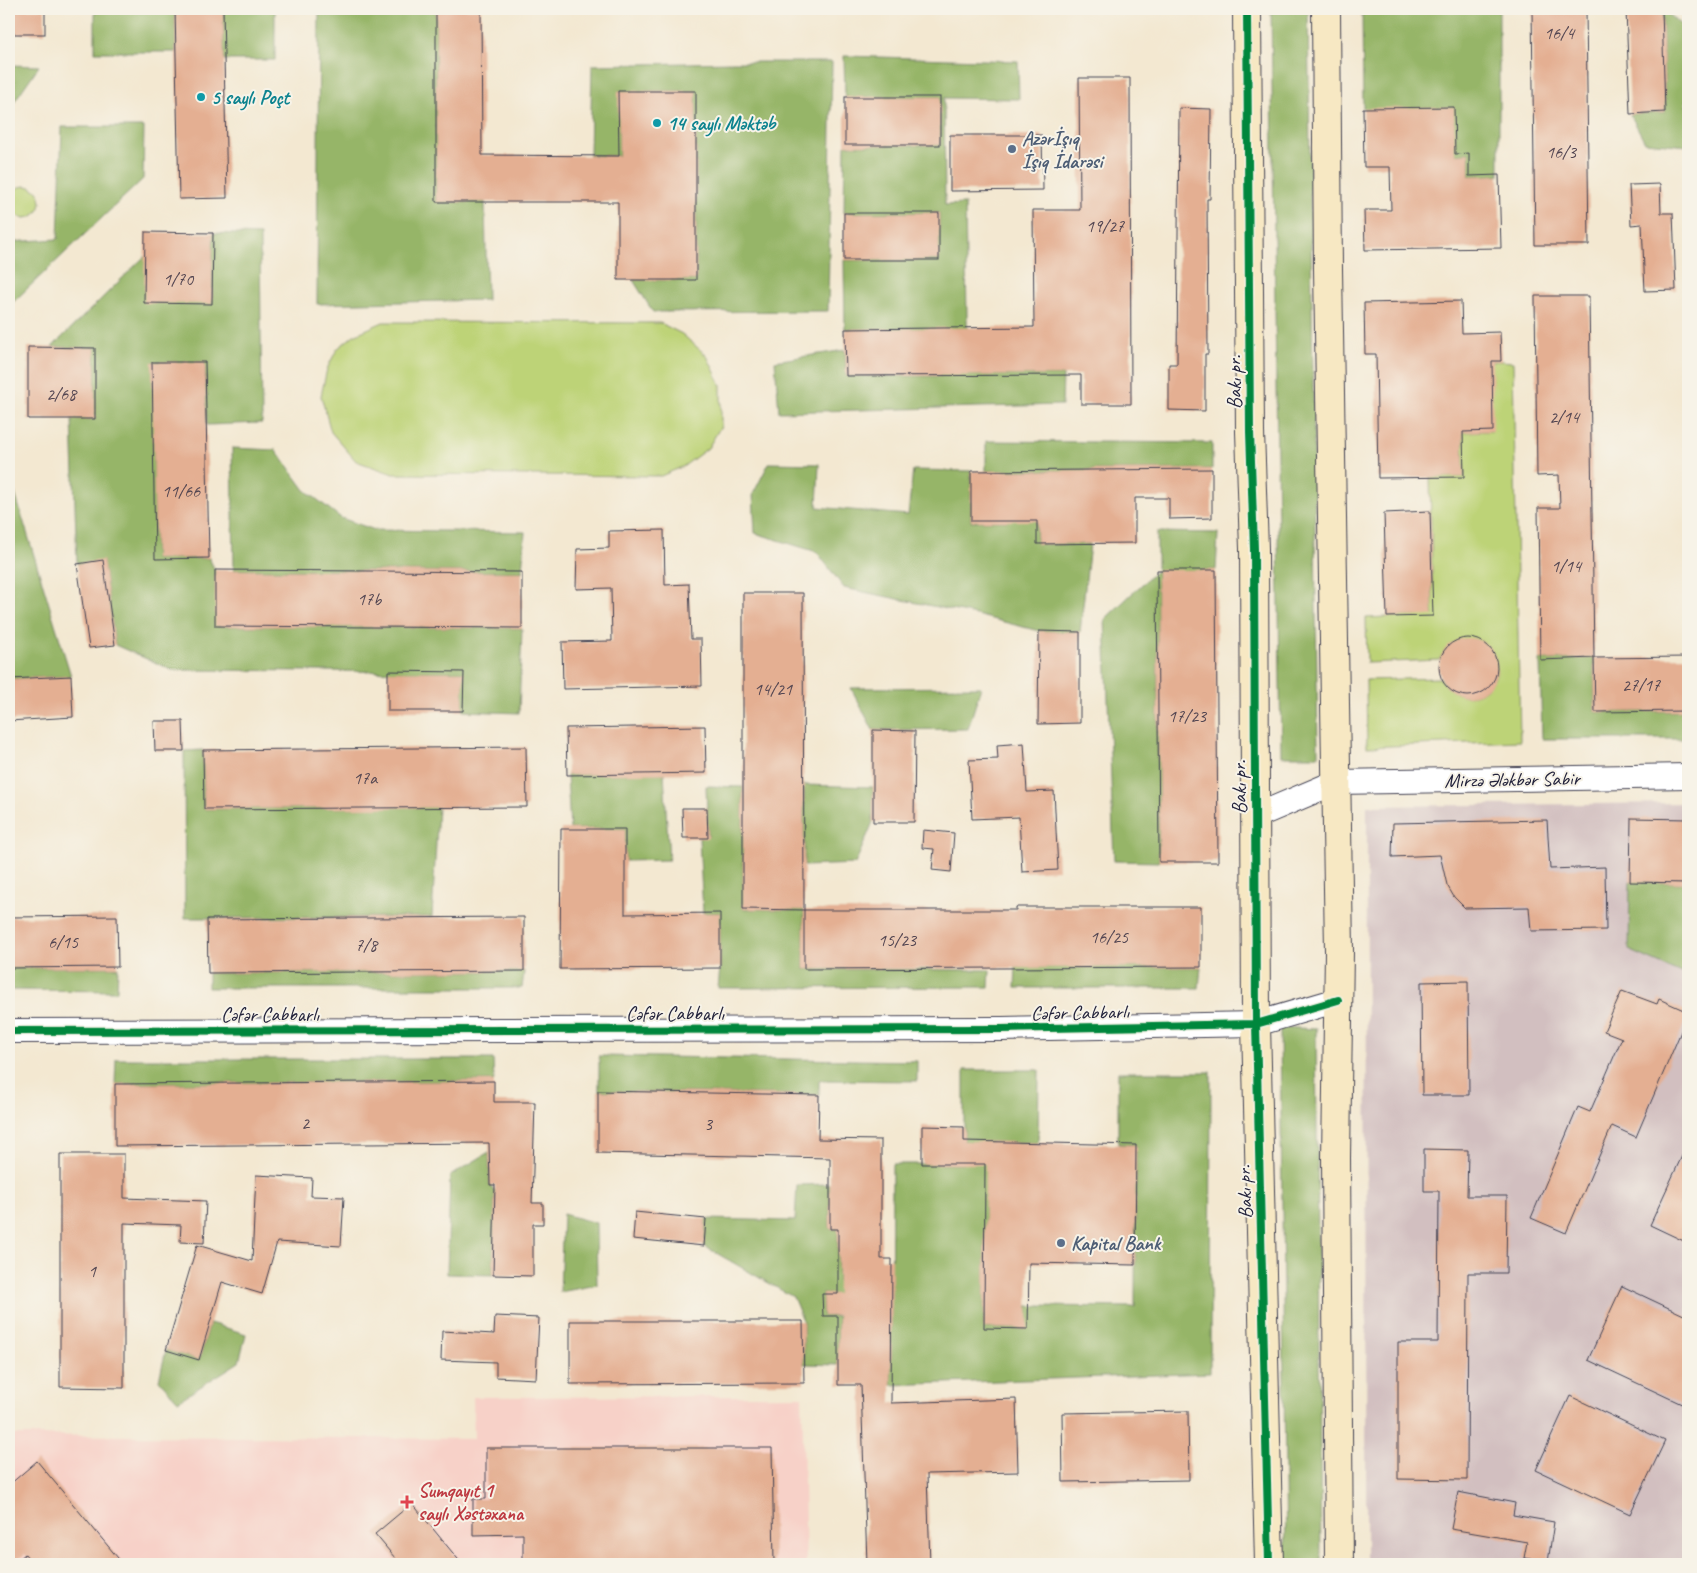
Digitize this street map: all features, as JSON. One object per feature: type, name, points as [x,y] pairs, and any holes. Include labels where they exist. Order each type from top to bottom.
[{"type":"street","name":"Bakı pr.","points":[[1247,9],[1256,816],[1256,1024],[1268,1564]]},
{"type":"street","points":[[1326,9],[1338,1000],[1336,1158],[1339,1564]]},
{"type":"street","name":"Mirzə Ələkbər Sabir","points":[[1336,782],[1688,776]]},
{"type":"street","points":[[1256,816],[1336,782]]},
{"type":"street","name":"Cəfər Cabbarlı","points":[[9,1031],[1002,1030],[1256,1024],[1338,1000]]},
{"type":"shaded area","points":[[1688,803],[1688,1564],[1366,1564],[1367,806]]},
{"type":"shaded area","name":"Sumqayıt 1 saylı Xəstəxana","points":[[802,1396],[806,1564],[9,1564],[9,1435],[474,1439],[473,1397]]},
{"type":"green space","points":[[95,9],[175,9],[176,52],[95,52]]},
{"type":"green space","points":[[223,9],[275,9],[275,60],[224,60]]},
{"type":"green space","points":[[319,9],[436,9],[436,202],[485,202],[487,300],[317,304]]},
{"type":"green space","points":[[1271,9],[1308,9],[1318,756],[1281,756]]},
{"type":"green space","points":[[1362,9],[1499,9],[1499,175],[1469,176],[1469,153],[1455,154],[1363,108]]},
{"type":"green space","points":[[1662,9],[1688,31],[1688,91],[1685,105],[1688,107],[1688,146],[1645,142],[1630,114],[1665,112]]},
{"type":"green space","points":[[844,56],[1018,61],[1019,99],[944,98],[945,205],[965,204],[968,375],[1063,375],[1062,405],[779,412],[775,361],[845,350],[846,376],[941,376],[940,329],[845,329],[844,260],[939,260],[939,213],[844,213],[845,145],[940,145],[940,97],[845,97]]},
{"type":"green space","points":[[832,62],[828,311],[653,312],[633,280],[696,280],[696,91],[619,91],[619,156],[590,155],[592,65]]},
{"type":"green space","points":[[9,65],[39,66],[9,109]]},
{"type":"green space","points":[[62,127],[144,127],[143,179],[9,306],[9,242],[58,239]]},
{"type":"green space","points":[[25,186],[31,187],[36,191],[40,196],[40,208],[36,213],[31,217],[25,218],[19,217],[14,213],[10,208],[9,202],[10,196],[14,191],[19,187]]},
{"type":"green space","points":[[213,233],[260,235],[262,423],[207,425],[205,362],[153,362],[155,559],[209,558],[215,570],[216,626],[522,628],[519,713],[463,711],[463,672],[172,670],[115,645],[103,561],[77,564],[72,419],[95,419],[95,348],[52,347],[145,256],[212,304]]},
{"type":"green space","points":[[383,322],[660,323],[682,334],[707,356],[721,385],[721,426],[708,448],[684,466],[661,476],[393,474],[356,461],[331,432],[321,396],[327,369],[337,349],[354,335]]},
{"type":"green space","points":[[1464,362],[1513,362],[1520,741],[1367,747],[1366,680],[1440,678],[1450,689],[1461,695],[1472,695],[1482,692],[1490,685],[1495,676],[1496,665],[1492,653],[1483,643],[1474,639],[1460,640],[1452,644],[1439,660],[1367,663],[1366,618],[1433,615],[1430,477],[1464,477],[1463,432],[1493,431]]},
{"type":"green space","points":[[986,441],[1212,443],[1212,469],[986,471]]},
{"type":"green space","points":[[232,448],[276,450],[305,490],[341,518],[375,530],[525,532],[522,572],[234,570]]},
{"type":"green space","points":[[769,463],[819,464],[817,507],[908,515],[913,470],[971,471],[971,521],[1007,521],[1036,499],[1037,544],[1090,544],[1080,632],[1039,631],[976,615],[844,588],[817,552],[755,533],[753,494]]},
{"type":"green space","points":[[9,474],[71,676],[9,679]]},
{"type":"green space","points":[[1157,532],[1218,533],[1216,570],[1157,571],[1159,862],[1114,861],[1105,619],[1157,570]]},
{"type":"green space","points":[[1594,658],[1595,712],[1688,711],[1688,739],[1542,739],[1540,660]]},
{"type":"green space","points":[[981,687],[968,729],[873,730],[851,688]]},
{"type":"green space","points":[[203,750],[204,809],[438,807],[432,917],[185,918],[184,751]]},
{"type":"green space","points":[[664,773],[669,860],[625,861],[625,829],[570,829],[567,775]]},
{"type":"green space","points":[[804,785],[873,787],[873,822],[855,864],[804,866]]},
{"type":"green space","points":[[706,786],[743,787],[743,909],[804,910],[804,969],[990,970],[989,987],[718,988],[720,913],[703,913],[699,838],[708,837]]},
{"type":"green space","points":[[1630,882],[1688,883],[1688,976],[1629,950]]},
{"type":"green space","points":[[118,967],[117,991],[9,990],[9,968]]},
{"type":"green space","points":[[1016,967],[1201,967],[1199,988],[1015,988]]},
{"type":"green space","points":[[524,971],[522,988],[208,988],[208,973]]},
{"type":"green space","points":[[1280,1027],[1316,1029],[1321,1564],[1286,1564]]},
{"type":"green space","points":[[599,1056],[917,1061],[917,1081],[819,1080],[819,1095],[599,1091]]},
{"type":"green space","points":[[116,1059],[493,1059],[494,1081],[115,1084]]},
{"type":"green space","points":[[964,1070],[1039,1070],[1038,1143],[986,1142],[984,1328],[1027,1329],[1028,1306],[1135,1307],[1136,1145],[1118,1144],[1118,1072],[1211,1072],[1210,1373],[891,1385],[892,1164],[964,1164]]},
{"type":"green space","points":[[489,1152],[490,1185],[495,1193],[493,1275],[447,1274],[450,1176]]},
{"type":"green space","points":[[830,1184],[830,1229],[838,1229],[838,1281],[861,1295],[822,1294],[823,1316],[838,1317],[838,1365],[804,1364],[803,1321],[793,1297],[704,1246],[706,1219],[795,1221],[797,1185]]},
{"type":"green space","points":[[563,1214],[596,1223],[597,1285],[560,1292]]},
{"type":"green space","points":[[210,1323],[246,1334],[239,1362],[178,1401],[159,1380],[166,1350],[199,1360]]},
{"type":"building","points":[[9,9],[45,9],[45,34],[9,34]]},
{"type":"building","name":"5 saylı Poçt","points":[[175,9],[223,9],[227,198],[179,199]]},
{"type":"building","name":"14 saylı Məktəb","points":[[436,9],[481,9],[482,155],[619,156],[618,91],[696,91],[696,280],[618,280],[618,202],[436,202]]},
{"type":"building","points":[[1532,9],[1586,9],[1589,245],[1535,245]]},
{"type":"building","points":[[1662,9],[1665,112],[1630,114],[1626,10]]},
{"type":"building","points":[[1079,78],[1130,78],[1131,404],[1081,404],[1081,375],[846,376],[845,329],[1034,327],[1033,210],[1080,210]]},
{"type":"building","points":[[845,97],[940,97],[940,145],[845,145]]},
{"type":"building","points":[[1454,107],[1455,154],[1469,153],[1469,176],[1499,175],[1501,248],[1365,250],[1364,210],[1391,210],[1390,167],[1364,167],[1363,108]]},
{"type":"building","points":[[1179,108],[1211,109],[1210,199],[1207,199],[1208,354],[1205,354],[1205,411],[1169,410],[1169,364],[1177,364]]},
{"type":"building","points":[[950,135],[1042,135],[1043,190],[950,191]]},
{"type":"building","points":[[1660,184],[1661,213],[1673,213],[1676,290],[1645,291],[1642,224],[1631,225],[1629,185]]},
{"type":"building","points":[[844,213],[939,213],[939,260],[844,260]]},
{"type":"building","points":[[145,232],[213,233],[212,304],[144,303]]},
{"type":"building","points":[[1535,296],[1589,296],[1594,658],[1540,660],[1538,508],[1560,508],[1559,475],[1537,476]]},
{"type":"building","points":[[1461,301],[1462,333],[1500,332],[1501,361],[1492,361],[1493,431],[1463,432],[1464,477],[1378,478],[1376,354],[1365,354],[1364,303]]},
{"type":"building","points":[[28,347],[95,348],[95,419],[28,419]]},
{"type":"building","points":[[152,362],[205,362],[209,558],[155,559]]},
{"type":"building","points":[[1212,469],[1212,518],[1169,519],[1169,498],[1135,498],[1135,543],[1037,544],[1037,521],[971,521],[971,471]]},
{"type":"building","points":[[1430,511],[1433,616],[1387,617],[1384,513]]},
{"type":"building","points":[[664,530],[665,585],[689,584],[691,639],[701,639],[702,686],[563,689],[562,642],[612,641],[611,588],[576,589],[577,549],[609,548],[609,531]]},
{"type":"building","points":[[103,560],[115,645],[89,648],[77,564]]},
{"type":"building","points":[[215,570],[522,572],[522,628],[215,626]]},
{"type":"building","points":[[1157,570],[1216,570],[1218,862],[1159,862]]},
{"type":"building","points":[[743,593],[803,593],[804,910],[743,909]]},
{"type":"building","points":[[1039,631],[1080,632],[1080,723],[1038,724]]},
{"type":"building","points":[[1468,638],[1479,640],[1492,651],[1497,667],[1495,678],[1484,691],[1468,696],[1457,694],[1444,683],[1439,667],[1441,656],[1452,643]]},
{"type":"building","points":[[1688,657],[1688,711],[1595,712],[1594,658]]},
{"type":"building","points":[[388,671],[464,672],[463,711],[388,711]]},
{"type":"building","points":[[71,676],[73,717],[9,721],[9,679]]},
{"type":"building","points":[[154,721],[183,721],[184,751],[155,751]]},
{"type":"building","points":[[705,726],[706,773],[567,775],[566,728]]},
{"type":"building","points":[[873,730],[915,731],[914,822],[873,822]]},
{"type":"building","points":[[1024,743],[1027,792],[1054,791],[1058,870],[1022,872],[1019,817],[972,819],[969,760],[998,759],[997,745]]},
{"type":"building","points":[[526,747],[527,807],[204,809],[203,750]]},
{"type":"building","points":[[682,808],[707,808],[708,838],[683,838]]},
{"type":"building","points":[[1631,818],[1688,819],[1688,883],[1630,882]]},
{"type":"building","points":[[1547,820],[1550,869],[1605,867],[1606,930],[1531,931],[1529,907],[1465,908],[1454,897],[1447,885],[1440,855],[1392,857],[1393,823]]},
{"type":"building","points":[[561,829],[625,829],[625,914],[720,913],[720,968],[560,969]]},
{"type":"building","points":[[923,830],[954,833],[951,872],[932,870],[934,849],[922,848]]},
{"type":"building","points":[[1016,907],[1201,907],[1201,967],[804,969],[804,910],[1016,910]]},
{"type":"building","points":[[117,916],[118,967],[9,968],[9,917]]},
{"type":"building","points":[[524,917],[524,971],[208,973],[207,919]]},
{"type":"building","points":[[1468,981],[1469,1095],[1422,1095],[1421,982]]},
{"type":"building","points":[[1622,991],[1657,1004],[1659,999],[1688,1012],[1688,1015],[1636,1137],[1612,1126],[1566,1233],[1531,1218],[1578,1107],[1590,1112],[1622,1038],[1604,1031]]},
{"type":"building","points":[[494,1081],[494,1102],[535,1102],[532,1203],[543,1203],[543,1224],[533,1224],[533,1276],[493,1275],[495,1185],[490,1185],[489,1143],[115,1146],[115,1084]]},
{"type":"building","points":[[598,1091],[819,1095],[818,1139],[881,1140],[881,1259],[892,1259],[891,1403],[1016,1399],[1018,1472],[927,1474],[930,1564],[867,1564],[861,1385],[838,1385],[838,1316],[823,1316],[822,1294],[838,1294],[838,1229],[830,1229],[830,1158],[598,1153]]},
{"type":"building","name":"Kapital Bank","points":[[922,1126],[964,1127],[964,1141],[1136,1145],[1135,1265],[1029,1263],[1028,1329],[984,1328],[985,1164],[922,1164]]},
{"type":"building","points":[[1688,1143],[1688,1243],[1650,1225]]},
{"type":"building","points":[[1424,1149],[1468,1150],[1467,1196],[1507,1196],[1506,1273],[1468,1273],[1467,1480],[1398,1479],[1398,1342],[1438,1342],[1439,1191],[1424,1191]]},
{"type":"building","points":[[60,1154],[124,1154],[124,1198],[206,1201],[204,1243],[180,1242],[181,1225],[124,1223],[124,1388],[60,1387]]},
{"type":"building","points":[[256,1175],[312,1178],[311,1196],[344,1197],[341,1246],[277,1242],[262,1294],[222,1282],[199,1360],[166,1350],[197,1245],[252,1261]]},
{"type":"building","points":[[635,1212],[706,1219],[704,1246],[633,1239]]},
{"type":"building","points":[[1622,1286],[1688,1317],[1688,1407],[1588,1360]]},
{"type":"building","points":[[495,1316],[539,1318],[536,1379],[496,1377],[496,1362],[441,1360],[442,1331],[494,1334]]},
{"type":"building","points":[[570,1321],[803,1321],[804,1383],[570,1384]]},
{"type":"building","points":[[1570,1396],[1665,1441],[1630,1514],[1536,1470]]},
{"type":"building","points":[[1188,1411],[1189,1480],[1063,1482],[1062,1413]]},
{"type":"building","points":[[486,1448],[772,1448],[774,1564],[523,1564],[523,1534],[473,1535],[473,1499],[486,1499]]},
{"type":"building","points":[[37,1461],[123,1564],[33,1564],[25,1554],[13,1564],[9,1564],[9,1485]]},
{"type":"building","points":[[1458,1492],[1515,1503],[1513,1515],[1554,1522],[1548,1562],[1524,1558],[1527,1542],[1451,1529]]},
{"type":"building","points":[[412,1503],[462,1564],[400,1564],[375,1534]]},
{"type":"cycle path","points":[[1247,9],[1250,432],[1254,549],[1256,1024],[1269,1564]]},
{"type":"cycle path","points":[[9,1031],[1002,1029],[1256,1024],[1338,1000]]},
{"type":"place","name":"5 saylı Poçt","points":[[201,97]]},
{"type":"place","name":"14 saylı Məktəb","points":[[657,123]]},
{"type":"place","name":"Azərİşıq İşıq İdarəsi","points":[[1012,149]]},
{"type":"place","name":"Kapital Bank","points":[[1061,1243]]},
{"type":"place","name":"Sumqayıt 1 saylı Xəstəxana","points":[[407,1502]]}]
